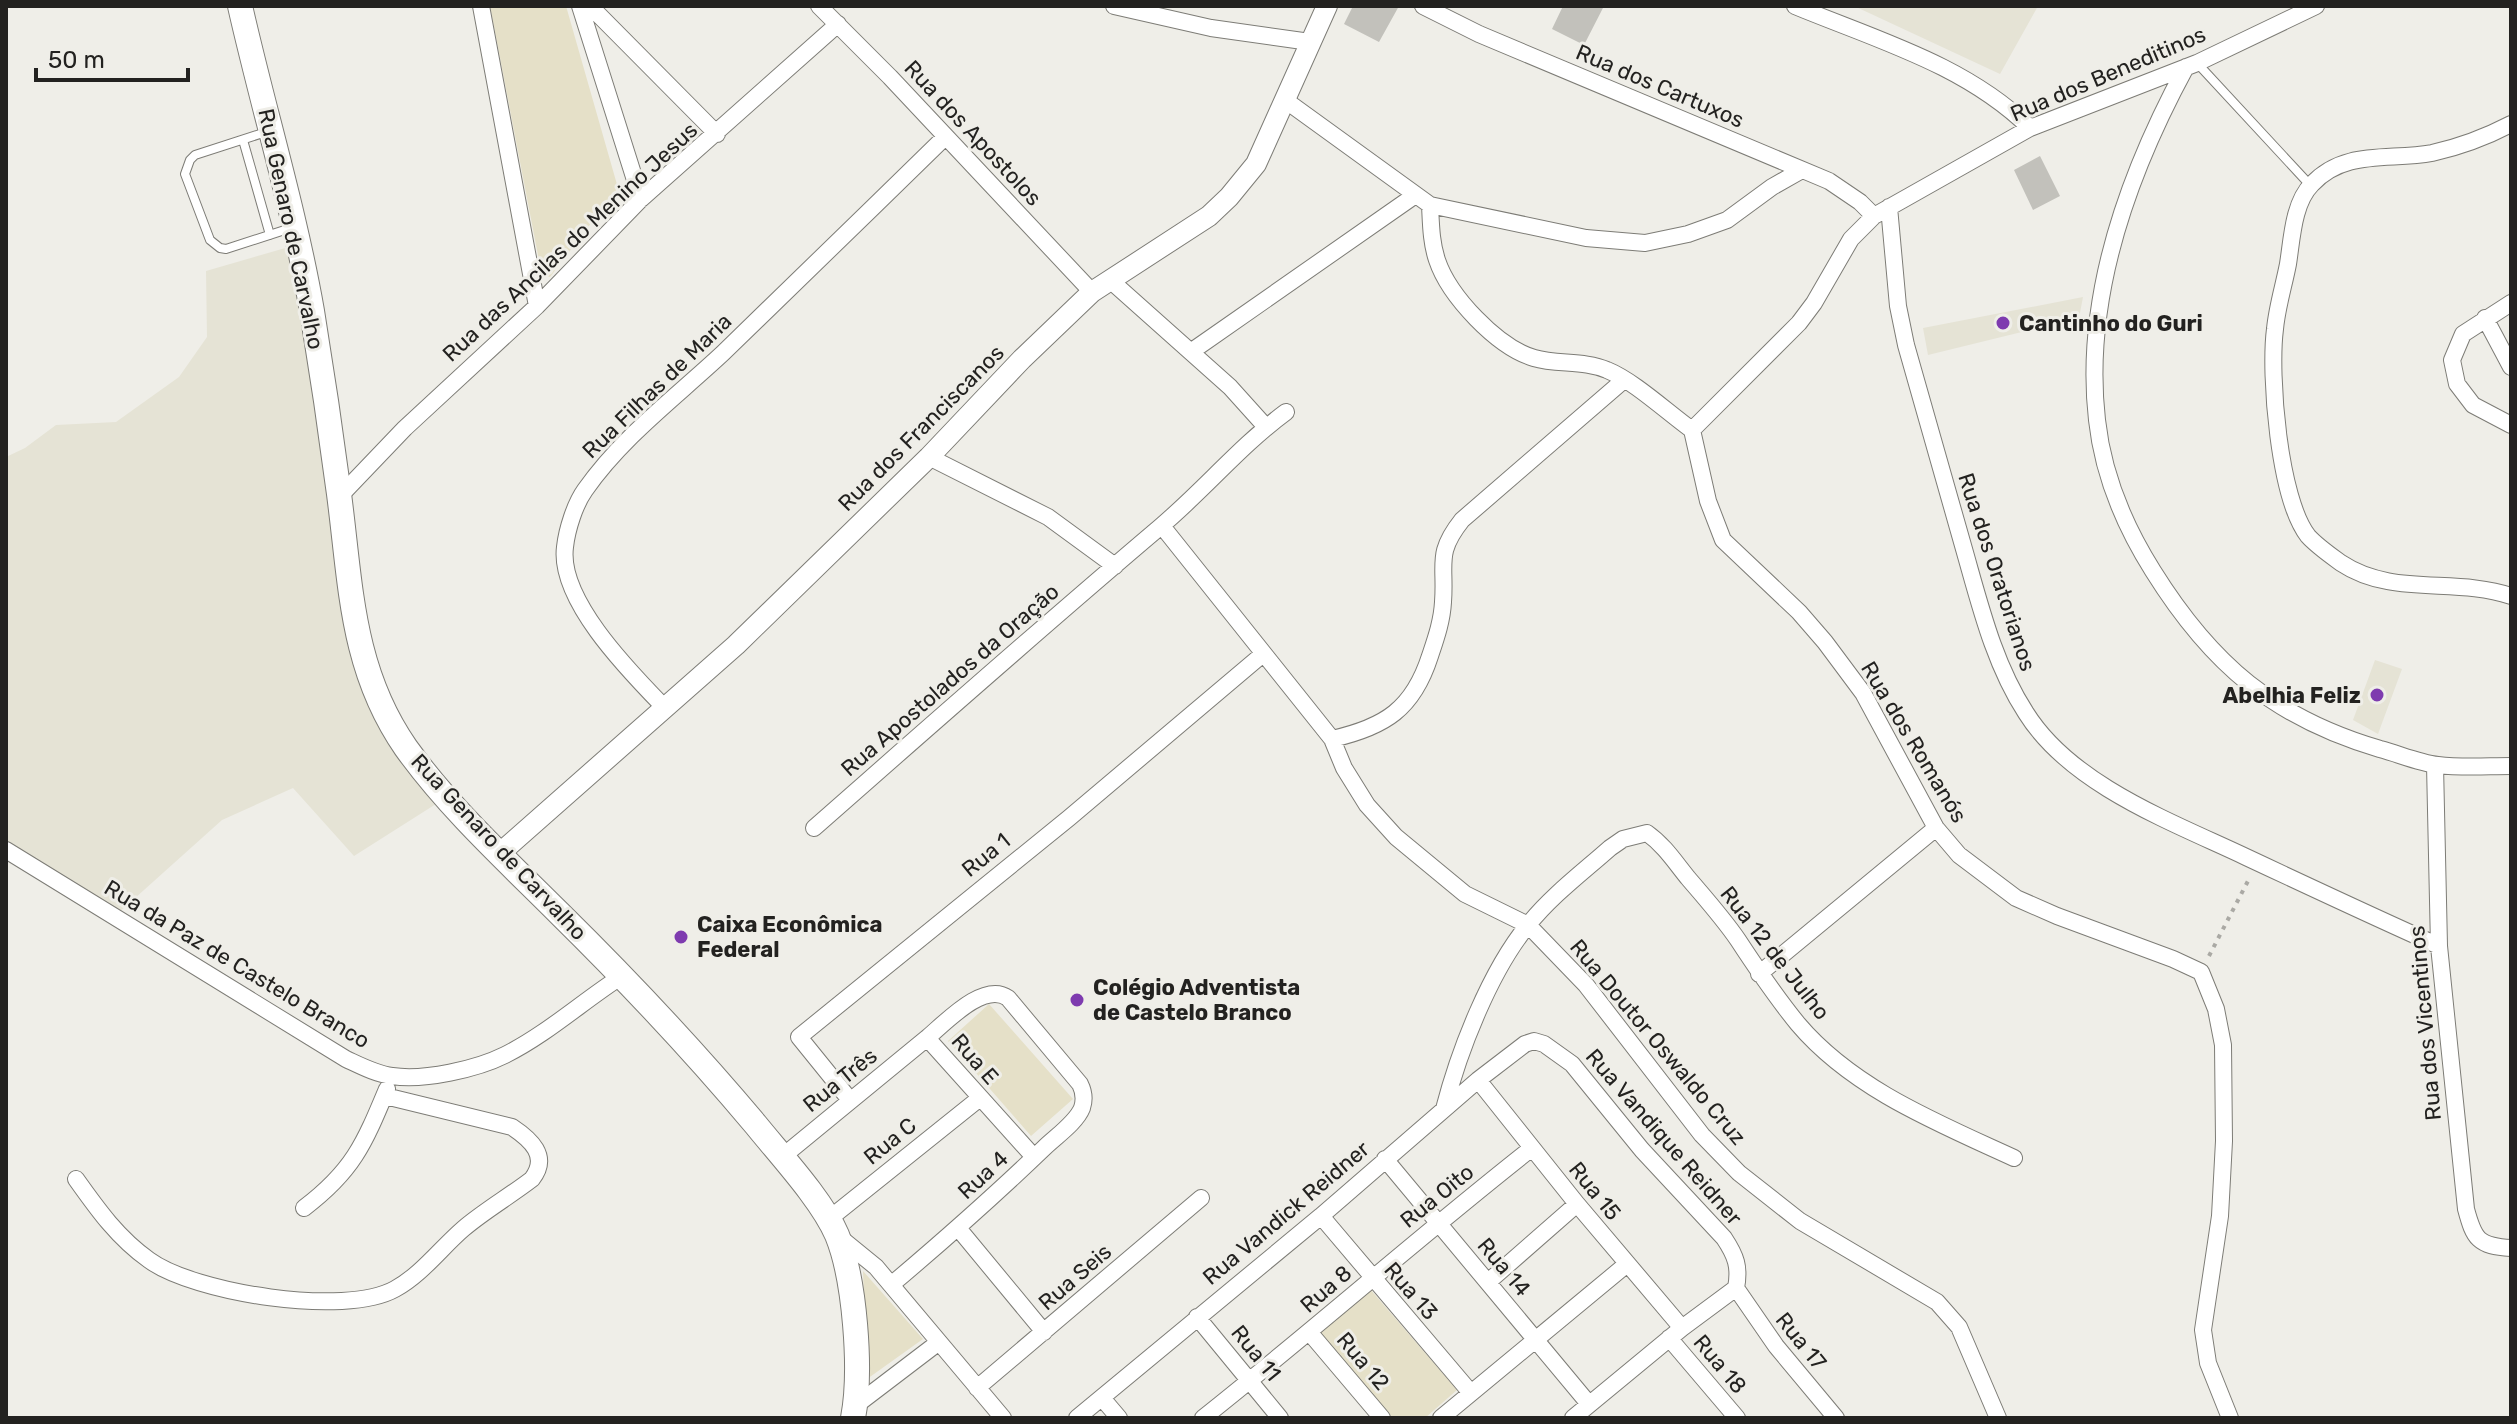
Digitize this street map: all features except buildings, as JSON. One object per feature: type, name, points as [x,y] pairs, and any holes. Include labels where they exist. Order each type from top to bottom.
[{"type":"main road","name":"Rua Genaro de Carvalho","points":[[240,6],[295,226],[312,309],[339,497],[349,597],[359,643],[390,723],[447,797],[499,854],[622,976],[730,1095],[782,1157],[833,1228]]},
{"type":"main road","points":[[833,1228],[844,1258],[854,1314],[854,1412]]},
{"type":"street","points":[[481,6],[537,306]]},
{"type":"street","points":[[580,6],[641,199]]},
{"type":"street","points":[[590,6],[717,134]]},
{"type":"street","name":"Rua dos Apostolos","points":[[819,6],[1092,292]]},
{"type":"street","points":[[1114,6],[1211,28],[1310,42]]},
{"type":"street","name":"Rua dos Franciscanos","points":[[499,854],[736,645],[1092,292],[1209,216],[1229,197],[1256,164],[1327,6]]},
{"type":"street","name":"Rua dos Cartuxos","points":[[1423,6],[1479,34],[1802,170],[1846,191],[1874,216]]},
{"type":"street","points":[[1795,6],[1942,66],[1990,94],[2030,128]]},
{"type":"street","name":"Rua dos Beneditinos","points":[[1692,430],[1799,323],[1851,239],[1874,216],[2030,128],[2191,65],[2316,6]]},
{"type":"street","name":"Rua das Ancilas do Menino Jesus","points":[[339,497],[405,428],[537,306],[641,199],[838,24]]},
{"type":"street","points":[[2191,65],[2148,142],[2131,186],[2105,283],[2097,333],[2097,419],[2104,464],[2119,507],[2145,559],[2179,613],[2222,660],[2289,714],[2326,731],[2435,765],[2511,766]]},
{"type":"street","points":[[1285,100],[1430,205],[1586,238],[1645,243],[1688,234],[1719,223],[1802,170]]},
{"type":"street","points":[[2511,124],[2480,138],[2430,153],[2356,158],[2342,163],[2310,185],[2303,197],[2293,231],[2275,328],[2273,360],[2275,418],[2288,482],[2300,523],[2308,536],[2367,578],[2399,584],[2471,588],[2511,596]]},
{"type":"street","name":"Rua Filhas de Maria","points":[[665,708],[599,634],[573,587],[564,549],[583,493],[610,457],[722,354],[945,137]]},
{"type":"street","points":[[1192,351],[1414,196]]},
{"type":"street","points":[[1430,205],[1432,238],[1445,279],[1467,308],[1494,334],[1515,350],[1533,358],[1606,369],[1692,430]]},
{"type":"street","name":"Rua dos Oratorianos","points":[[1889,207],[1898,306],[1906,345],[1982,610],[2011,687],[2027,715],[2041,733],[2091,780],[2257,862],[2439,946]]},
{"type":"street","points":[[1110,280],[1192,351],[1266,427]]},
{"type":"street","points":[[2511,303],[2463,334],[2452,360],[2457,384],[2473,405],[2511,425]]},
{"type":"street","points":[[2485,318],[2511,367]]},
{"type":"street","points":[[1332,739],[1381,723],[1400,711],[1413,696],[1424,677],[1440,627],[1444,599],[1442,562],[1447,541],[1462,520],[1624,380]]},
{"type":"street","name":"Rua Apostolados da Oração","points":[[814,828],[955,702],[1162,526],[1266,427],[1286,412]]},
{"type":"street","name":"Rua dos Romanós","points":[[1692,430],[1708,501],[1723,540],[1799,612],[1863,693],[1936,828],[1959,855],[2016,898],[2201,972]]},
{"type":"street","points":[[929,457],[1048,517],[1115,566]]},
{"type":"street","name":"Rua Doutor Oswaldo Cruz","points":[[1162,526],[1332,739],[1344,768],[1367,805],[1396,837],[1465,894],[1528,925],[1586,985],[1702,1135],[1739,1173],[1800,1221],[1922,1291],[1950,1315],[1959,1327],[1998,1418]]},
{"type":"street","name":"Rua 1","points":[[850,1100],[799,1037],[1069,818],[1263,654]]},
{"type":"street","name":"Rua dos Vicentinos","points":[[2435,765],[2439,946],[2466,1209],[2472,1234],[2483,1243],[2511,1248]]},
{"type":"street","points":[[1759,974],[1936,828]]},
{"type":"street","name":"Rua 12 de Julho","points":[[1528,925],[1610,848],[1623,839],[1647,833],[1666,850],[1737,938],[1759,974],[1800,1027],[1849,1073],[1963,1135],[2014,1158]]},
{"type":"street","name":"Rua da Paz de Castelo Branco","points":[[6,850],[346,1059],[393,1077],[460,1070],[504,1056],[622,976]]},
{"type":"street","points":[[1444,1109],[1453,1073],[1481,1009],[1503,964],[1528,925]]},
{"type":"street","points":[[2201,972],[2216,1009],[2223,1045],[2224,1100],[2220,1216],[2203,1330],[2208,1363],[2230,1418]]},
{"type":"street","name":"Rua E","points":[[1034,1157],[927,1038],[986,994],[1003,994],[1080,1084]]},
{"type":"street","name":"Rua Três","points":[[782,1157],[927,1038]]},
{"type":"street","name":"Rua Vandique Reidner","points":[[1525,1044],[1534,1041],[1544,1044],[1572,1064],[1642,1150],[1724,1238],[1735,1254],[1738,1265],[1736,1288]]},
{"type":"street","name":"Rua Vandick Reidner","points":[[1077,1418],[1321,1216],[1478,1080],[1525,1044]]},
{"type":"street","points":[[304,1208],[345,1173],[369,1135],[393,1077]]},
{"type":"street","name":"Rua 15","points":[[1478,1080],[1627,1264],[1675,1333]]},
{"type":"street","name":"Rua 4","points":[[891,1285],[958,1228],[1081,1111],[1084,1093],[1080,1084]]},
{"type":"street","points":[[76,1179],[110,1227],[150,1261],[190,1281],[237,1292],[329,1302],[366,1299],[395,1289],[464,1228],[538,1172],[536,1147],[529,1138],[512,1127],[385,1096]]},
{"type":"street","name":"Rua C","points":[[833,1228],[980,1098]]},
{"type":"street","name":"Rua Oito","points":[[1372,1279],[1437,1222],[1532,1148]]},
{"type":"street","name":"Rua 14","points":[[1385,1159],[1589,1404]]},
{"type":"street","name":"Rua Seis","points":[[977,1388],[1201,1198]]},
{"type":"street","points":[[1488,1282],[1577,1204]]},
{"type":"street","name":"Rua 13","points":[[1321,1216],[1471,1393]]},
{"type":"street","points":[[833,1228],[876,1267],[1003,1418]]},
{"type":"street","points":[[958,1228],[1044,1332]]},
{"type":"street","points":[[1441,1418],[1627,1264]]},
{"type":"street","name":"Rua 8","points":[[1310,1333],[1372,1279]]},
{"type":"street","points":[[1573,1418],[1675,1333],[1736,1288]]},
{"type":"street","name":"Rua 17","points":[[1736,1288],[1776,1346],[1836,1418]]},
{"type":"street","name":"Rua 11","points":[[1197,1317],[1280,1418]]},
{"type":"street","points":[[1203,1418],[1310,1333]]},
{"type":"street","name":"Rua 12","points":[[1310,1333],[1382,1418]]},
{"type":"street","name":"Rua 18","points":[[1675,1333],[1737,1418]]},
{"type":"street","points":[[854,1412],[939,1342]]},
{"type":"street","points":[[1102,1398],[1119,1418]]},
{"type":"lane","points":[[2191,65],[2310,185]]},
{"type":"lane","points":[[271,131],[195,155],[185,174],[214,245],[226,249],[295,226]]},
{"type":"lane","points":[[243,140],[270,235]]},
{"type":"path","points":[[2201,972],[2257,862]]},
{"type":"shaded area","points":[[490,6],[566,6],[618,188],[550,277],[542,276]]},
{"type":"shaded area","points":[[1854,6],[2038,6],[2000,74]]},
{"type":"shaded area","points":[[299,244],[339,497],[390,723],[447,797],[354,856],[293,788],[222,820],[115,916],[6,843],[6,457],[25,448],[56,425],[116,422],[179,377],[207,337],[206,271]]},
{"type":"shaded area","name":"Cantinho do Guri","points":[[2083,297],[2079,318],[1928,355],[1923,328]]},
{"type":"shaded area","name":"Abelhia Feliz","points":[[2375,660],[2402,669],[2378,734],[2353,720]]},
{"type":"shaded area","points":[[989,1004],[1073,1099],[1031,1136],[948,1041]]},
{"type":"shaded area","points":[[863,1271],[923,1339],[867,1379]]},
{"type":"shaded area","points":[[1370,1289],[1457,1390],[1425,1418],[1393,1418],[1320,1333]]},
{"type":"place","name":"Cantinho do Guri","points":[[2003,323]]},
{"type":"place","name":"Abelhia Feliz","points":[[2377,695]]},
{"type":"place","name":"Caixa Econômica Federal","points":[[681,937]]},
{"type":"place","name":"Colégio Adventista de Castelo Branco","points":[[1077,1000]]}]
